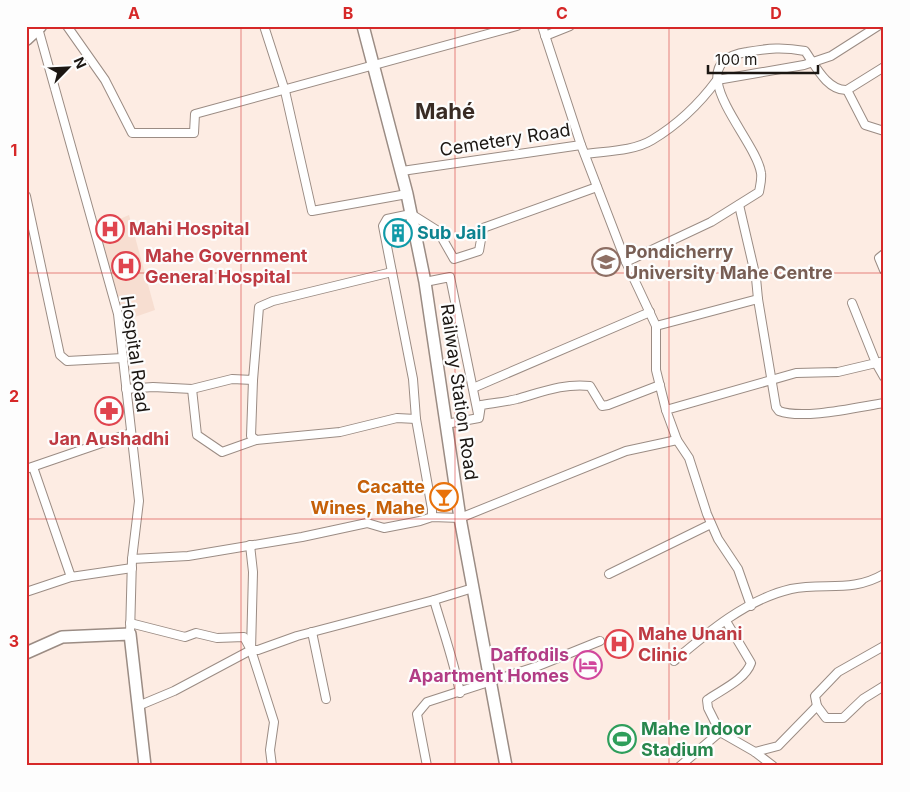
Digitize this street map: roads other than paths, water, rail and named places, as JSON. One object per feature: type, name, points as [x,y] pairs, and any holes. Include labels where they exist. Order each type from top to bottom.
[{"type":"main road","points":[[26,39],[39,27]]},
{"type":"street","points":[[67,26],[105,80],[132,133],[194,133],[195,114],[374,67],[517,26]]},
{"type":"street","points":[[264,26],[285,91],[312,210],[407,194]]},
{"type":"street","name":"Railway Station Road","points":[[363,26],[402,171],[411,214],[424,282],[460,518],[506,766]]},
{"type":"street","name":"Cemetery Road","points":[[402,171],[581,144],[542,26]]},
{"type":"street","points":[[545,36],[570,26]]},
{"type":"street","points":[[585,154],[627,148],[652,141],[696,105],[717,80],[813,62],[850,45],[878,26]]},
{"type":"street","name":"Hospital Road","points":[[39,27],[118,314],[139,501],[132,563],[130,628]]},
{"type":"street","points":[[626,262],[711,222],[759,192],[761,172],[719,90],[717,80],[722,62],[734,54],[780,46],[804,51],[829,84],[838,90],[847,90],[884,67]]},
{"type":"street","points":[[847,90],[865,125],[884,131]]},
{"type":"street","points":[[581,144],[626,262],[656,326],[656,370],[666,410],[678,440],[689,458],[711,524],[718,539],[738,569],[751,606]]},
{"type":"street","points":[[432,517],[426,466],[416,419],[413,379],[383,226],[387,219],[411,214],[438,231],[454,260],[479,250],[482,228],[597,187]]},
{"type":"street","points":[[26,196],[60,356],[67,361],[123,358]]},
{"type":"street","points":[[739,205],[756,278],[776,407],[783,412],[814,413],[884,403]]},
{"type":"street","points":[[884,254],[879,258],[884,270]]},
{"type":"street","points":[[256,440],[250,436],[252,380],[259,307],[274,301],[392,272]]},
{"type":"street","points":[[424,282],[450,278],[479,418]]},
{"type":"street","points":[[656,326],[758,299]]},
{"type":"street","points":[[852,302],[880,362],[884,377]]},
{"type":"street","points":[[473,388],[650,312]]},
{"type":"street","points":[[666,410],[771,379],[802,372],[838,372],[880,362]]},
{"type":"street","points":[[126,390],[154,387],[192,389],[232,379],[252,380]]},
{"type":"street","points":[[479,418],[481,405],[515,399],[546,389],[574,384],[590,386],[602,406],[660,385]]},
{"type":"street","points":[[192,389],[197,435],[222,452],[256,440],[340,432],[397,418],[416,419]]},
{"type":"street","points":[[446,424],[479,418]]},
{"type":"street","points":[[71,577],[30,468],[131,433]]},
{"type":"street","points":[[26,592],[71,577],[132,563],[188,556],[367,523],[384,528],[420,522],[432,517],[460,518],[626,451],[678,440]]},
{"type":"street","points":[[609,574],[711,524]]},
{"type":"street","points":[[250,545],[253,572],[251,650]]},
{"type":"street","points":[[674,661],[726,621],[767,597],[792,589],[854,586],[870,582],[884,574]]},
{"type":"street","points":[[138,706],[174,691],[251,650],[258,650],[312,632],[473,588]]},
{"type":"street","points":[[434,600],[447,646],[455,663],[460,693]]},
{"type":"street","points":[[726,621],[751,662],[749,670],[743,676],[707,700],[708,708],[720,732],[755,752],[773,766]]},
{"type":"street","points":[[130,628],[145,766]]},
{"type":"street","points":[[26,653],[62,637],[130,628],[186,637],[196,633],[217,638],[244,637],[251,650],[274,722],[270,750],[272,766]]},
{"type":"street","points":[[312,632],[326,699]]},
{"type":"street","points":[[427,766],[417,714],[427,702],[460,693],[490,680],[538,666],[600,641]]},
{"type":"street","points":[[884,646],[838,672],[816,696],[817,706],[826,718],[843,718],[863,699],[884,686]]},
{"type":"street","points":[[755,752],[778,746],[817,706]]},
{"type":"street","points":[[680,766],[720,732]]},
{"type":"place","name":"Mahi Hospital","points":[[110,229]]},
{"type":"place","name":"Sub Jail","points":[[398,233]]},
{"type":"place","name":"Pondicherry University Mahe Centre","points":[[606,262]]},
{"type":"place","name":"Mahe Government General Hospital","points":[[126,266]]},
{"type":"place","name":"Jan Aushadhi","points":[[109,411]]},
{"type":"place","name":"Cacatte Wines, Mahe","points":[[444,497]]},
{"type":"place","name":"Mahe Unani Clinic","points":[[619,644]]},
{"type":"place","name":"Daffodils Apartment Homes","points":[[588,665]]},
{"type":"place","name":"Mahe Indoor Stadium","points":[[622,739]]},
{"type":"district","name":"Mahé","points":[[445,111]]}]
